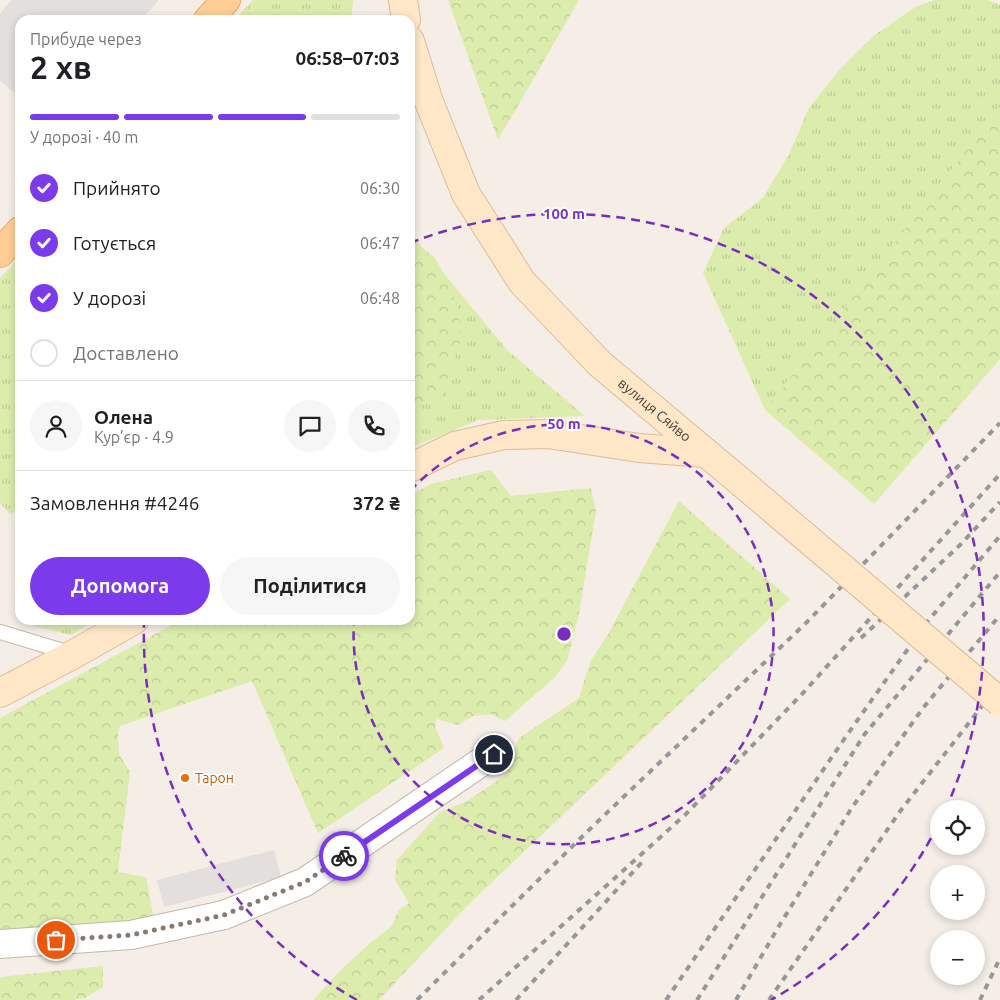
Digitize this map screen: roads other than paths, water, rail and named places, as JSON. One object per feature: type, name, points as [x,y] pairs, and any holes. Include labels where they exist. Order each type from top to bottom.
[{"type":"main road","points":[[212,15],[226,0]]},
{"type":"main road","points":[[403,0],[405,15]]},
{"type":"main road","name":"вулиця Сяйво","points":[[415,58],[428,102],[466,194],[522,282],[600,364],[1000,702]]},
{"type":"main road","points":[[0,253],[15,236]]},
{"type":"main road","points":[[415,466],[455,446],[504,435],[548,434],[639,448],[706,453]]},
{"type":"main road","points":[[0,693],[125,625]]},
{"type":"street","points":[[0,944],[131,935],[224,915],[305,882],[494,754]]},
{"type":"lane","points":[[0,632],[74,654]]},
{"type":"railway","points":[[417,1000],[593,826],[807,622],[1000,423]]},
{"type":"railway","points":[[479,1000],[685,815],[803,693],[1000,474]]},
{"type":"railway","points":[[861,638],[960,545],[1000,502]]},
{"type":"railway","points":[[666,1000],[847,735],[927,622],[1000,536]]},
{"type":"railway","points":[[697,1000],[864,735],[1000,572]]},
{"type":"railway","points":[[736,1000],[851,809],[923,708],[1000,615]]},
{"type":"railway","points":[[769,1000],[901,810],[1000,683]]},
{"type":"railway","points":[[516,1000],[643,861]]},
{"type":"railway","points":[[980,1000],[1000,958]]},
{"type":"place","name":"Тарон","points":[[185,778]]}]
